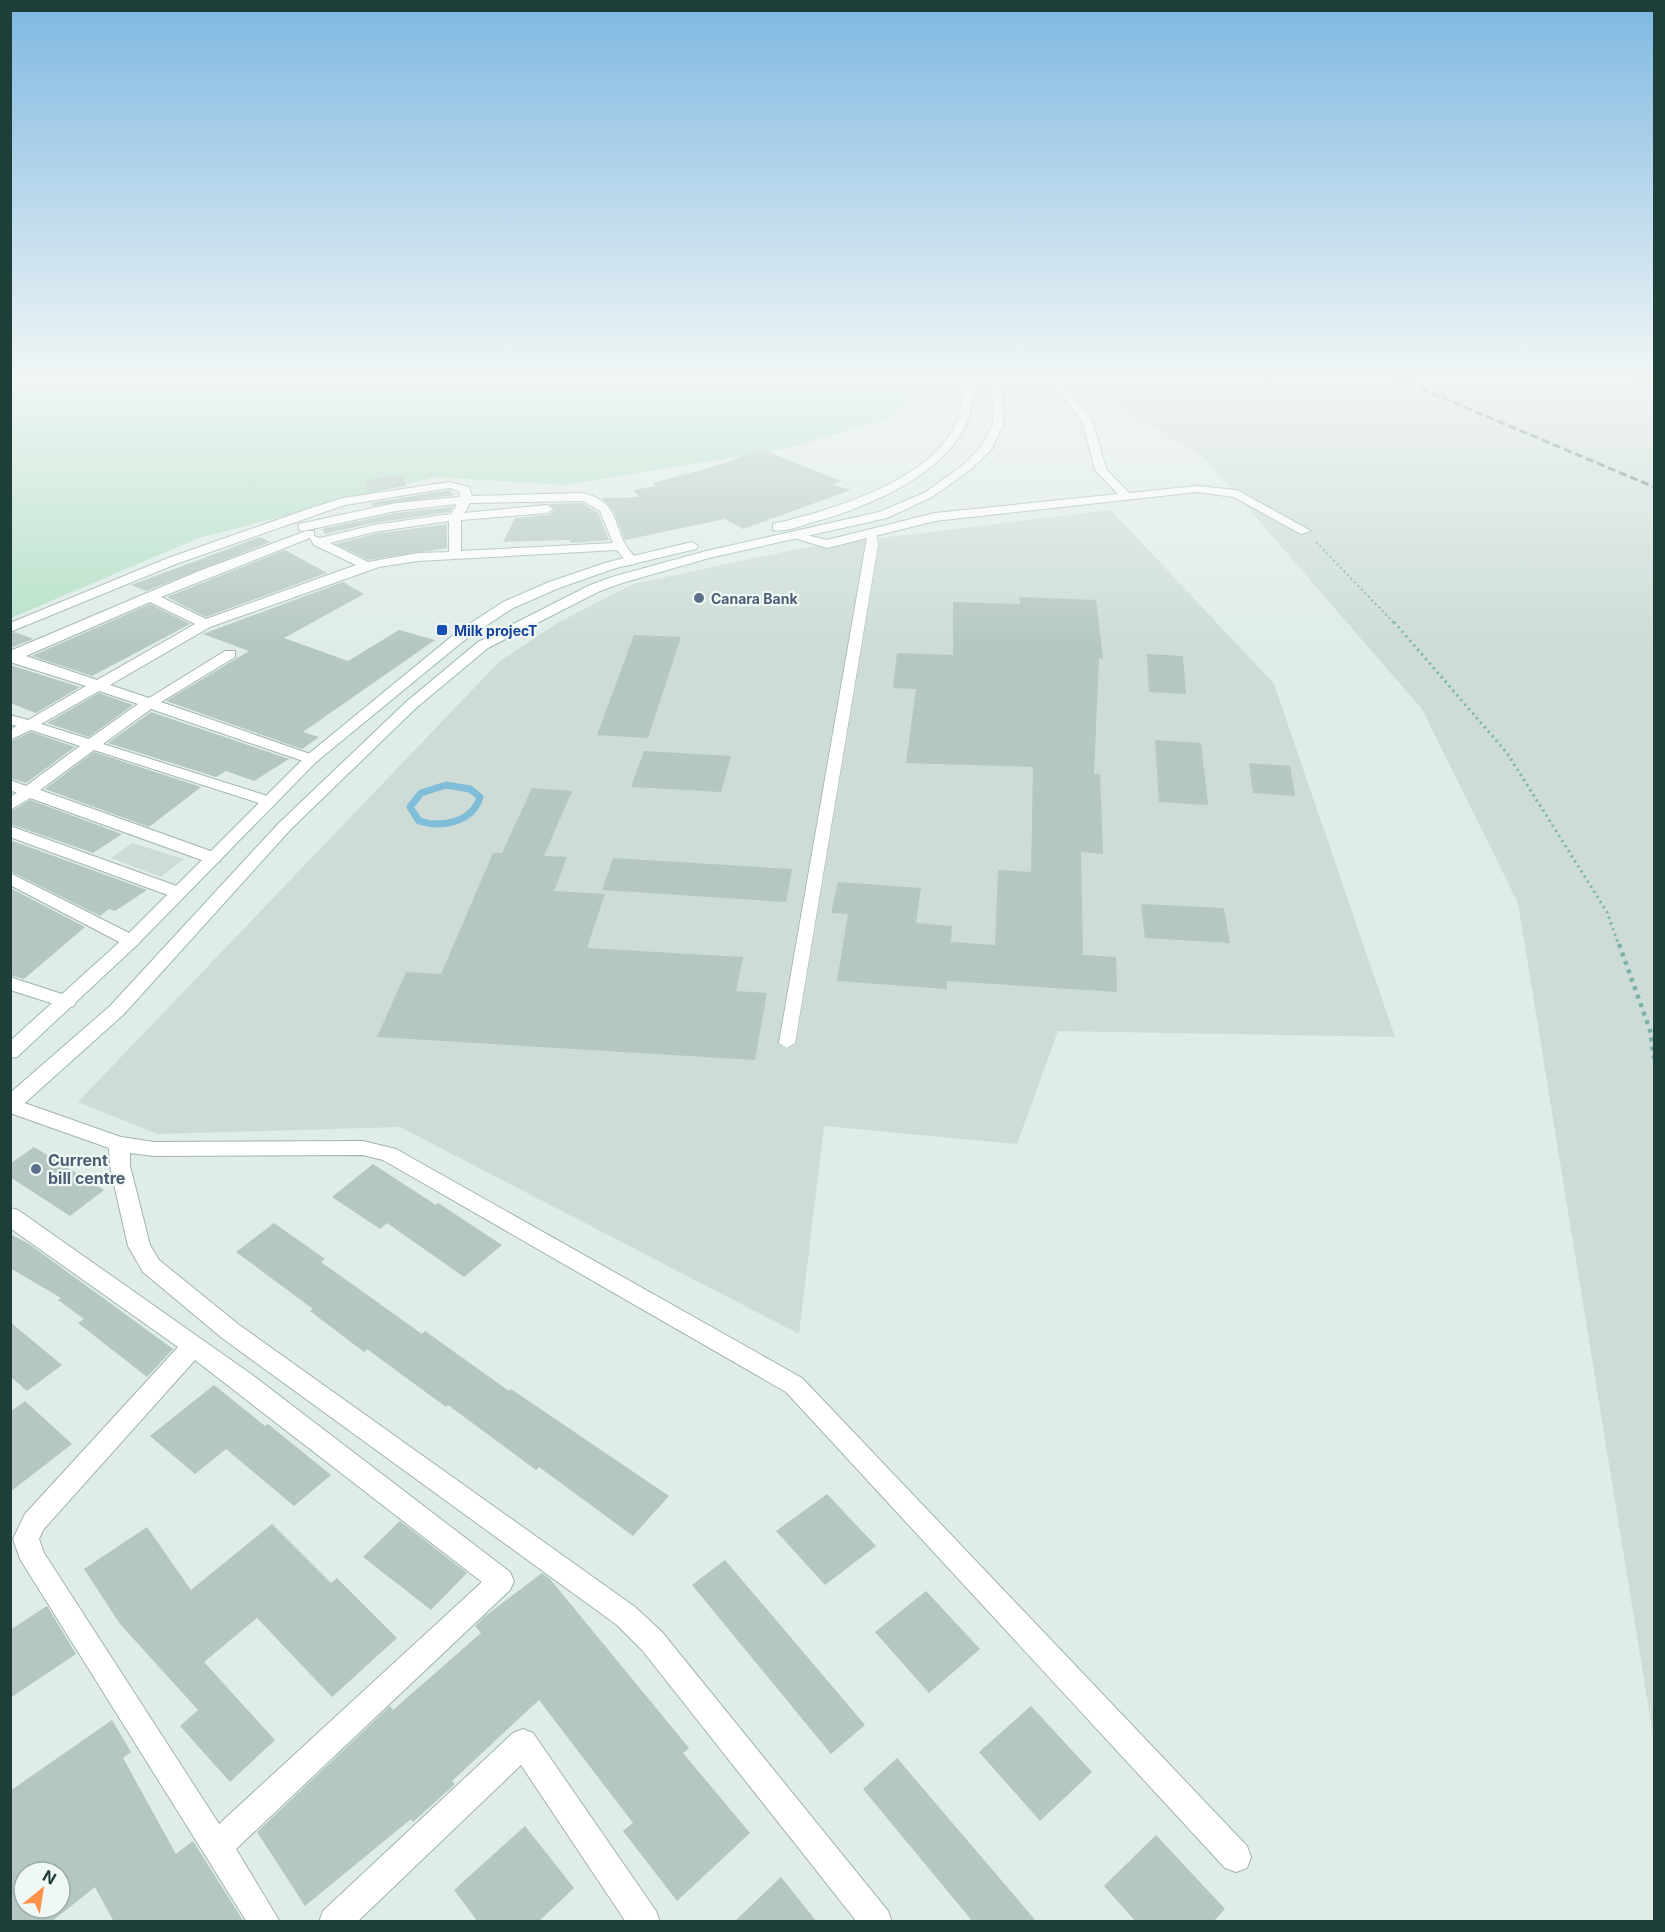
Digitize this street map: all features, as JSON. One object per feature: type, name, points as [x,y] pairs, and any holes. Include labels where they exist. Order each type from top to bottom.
[{"type":"street","points":[[10,1052],[131,941],[311,759],[482,620],[554,585],[632,561],[792,524],[866,501],[909,480],[922,469]]},
{"type":"street","points":[[964,469],[928,495],[883,515],[706,555],[595,588],[483,645],[411,705],[293,819],[117,1010],[10,1105],[119,1144],[188,1151],[233,1148],[363,1148],[389,1154],[794,1385],[1236,1857]]},
{"type":"street","points":[[1101,469],[1125,495]]},
{"type":"street","points":[[11,656],[306,530],[343,502],[449,485],[465,489],[466,500],[455,518],[455,554]]},
{"type":"street","points":[[794,536],[827,544],[935,517],[1197,489],[1237,494],[1305,531]]},
{"type":"street","points":[[466,500],[592,498],[602,505],[614,523],[620,546],[632,561]]},
{"type":"street","points":[[10,628],[172,561],[306,530],[353,532],[455,518],[602,505]]},
{"type":"street","points":[[306,530],[367,566]]},
{"type":"street","points":[[10,736],[205,624],[367,566],[455,554],[620,546]]},
{"type":"street","points":[[150,597],[205,624]]},
{"type":"street","points":[[10,805],[148,704],[230,654]]},
{"type":"street","points":[[11,656],[311,759]]},
{"type":"street","points":[[10,718],[268,801]]},
{"type":"street","points":[[10,785],[213,858]]},
{"type":"street","points":[[10,831],[178,893]]},
{"type":"street","points":[[10,878],[131,941]]},
{"type":"street","points":[[10,983],[67,1002]]},
{"type":"street","points":[[119,1144],[120,1166],[140,1246],[151,1266],[230,1331],[626,1616],[652,1641],[877,1922]]},
{"type":"street","points":[[10,1215],[194,1346],[501,1581],[217,1846]]},
{"type":"street","points":[[194,1346],[34,1522],[26,1539],[33,1559],[265,1922]]},
{"type":"street","points":[[334,1922],[523,1743],[645,1922]]},
{"type":"lane","points":[[787,1043],[873,545],[872,534]]},
{"type":"path","points":[[1305,531],[1386,613],[1507,753],[1607,912],[1650,1030],[1654,1058]]},
{"type":"shaded area","points":[[1214,469],[1654,469],[1654,1741],[1518,903],[1422,709]]},
{"type":"shaded area","points":[[1111,510],[1274,684],[1395,1037],[1058,1031],[1017,1144],[824,1126],[799,1334],[400,1127],[158,1134],[78,1102],[499,662],[557,623],[633,584],[806,547]]},
{"type":"shaded area","points":[[132,843],[184,859],[161,877],[111,858]]},
{"type":"green space","points":[[11,469],[661,469],[563,485],[435,477],[199,538],[11,618]]},
{"type":"building","points":[[704,469],[811,469],[841,481],[833,485],[851,490],[743,529],[725,519],[625,540],[614,512],[602,498],[639,497],[633,490],[656,486],[653,483]]},
{"type":"building","points":[[402,475],[406,486],[368,492],[365,480]]},
{"type":"building","points":[[449,490],[454,495],[372,506],[371,503]]},
{"type":"building","points":[[582,503],[598,513],[609,540],[571,543],[570,540],[503,542],[515,518],[548,515],[555,510],[549,504]]},
{"type":"building","points":[[453,507],[450,512],[373,523],[325,534],[322,529],[396,513]]},
{"type":"building","points":[[447,524],[447,548],[368,560],[336,544],[374,534]]},
{"type":"building","points":[[260,537],[270,542],[146,591],[131,585]]},
{"type":"building","points":[[285,550],[327,573],[206,617],[167,597]]},
{"type":"building","points":[[343,582],[364,594],[284,638],[348,661],[399,630],[435,640],[303,732],[319,737],[302,749],[166,701],[249,651],[203,634]]},
{"type":"building","points":[[1019,597],[1096,600],[1103,659],[1099,658],[1094,774],[1100,774],[1103,854],[1081,852],[1083,955],[1116,957],[1117,992],[947,981],[947,989],[837,981],[848,914],[831,913],[838,882],[921,888],[916,923],[952,926],[951,942],[995,945],[998,870],[1031,872],[1033,767],[906,763],[916,689],[893,688],[897,653],[953,655],[953,602],[1020,604]]},
{"type":"building","points":[[150,604],[190,624],[92,676],[32,656]]},
{"type":"building","points":[[15,632],[33,639],[10,648],[10,634]]},
{"type":"building","points":[[634,635],[681,637],[648,738],[597,735]]},
{"type":"building","points":[[1147,654],[1183,656],[1186,694],[1149,692]]},
{"type":"building","points":[[10,665],[80,687],[36,713],[10,703]]},
{"type":"building","points":[[99,693],[133,705],[89,737],[47,723]]},
{"type":"building","points":[[151,712],[289,759],[254,781],[226,771],[216,777],[108,743]]},
{"type":"building","points":[[31,732],[75,747],[26,783],[10,778],[10,742]]},
{"type":"building","points":[[1155,740],[1201,743],[1208,805],[1159,802]]},
{"type":"building","points":[[644,751],[731,756],[721,792],[631,787]]},
{"type":"building","points":[[94,752],[201,787],[149,827],[45,789]]},
{"type":"building","points":[[1249,763],[1290,766],[1295,796],[1253,793]]},
{"type":"building","points":[[532,788],[572,791],[544,856],[567,857],[554,891],[605,894],[587,948],[743,957],[736,991],[767,993],[755,1060],[377,1037],[406,972],[441,974],[493,853],[502,853]]},
{"type":"building","points":[[30,800],[122,834],[93,853],[10,824],[10,812]]},
{"type":"building","points":[[10,840],[147,890],[115,911],[109,909],[100,916],[10,871]]},
{"type":"building","points":[[613,858],[792,869],[786,902],[602,890]]},
{"type":"building","points":[[10,888],[85,927],[24,979],[10,975]]},
{"type":"building","points":[[1141,904],[1224,908],[1230,943],[1145,938]]},
{"type":"building","points":[[34,1147],[104,1190],[70,1216],[10,1177],[10,1164]]},
{"type":"building","points":[[373,1164],[502,1245],[464,1277],[387,1223],[380,1229],[332,1197]]},
{"type":"building","points":[[274,1223],[325,1259],[321,1262],[422,1334],[425,1331],[509,1391],[511,1389],[669,1496],[633,1536],[539,1467],[536,1470],[367,1349],[364,1352],[310,1311],[313,1309],[236,1252]]},
{"type":"building","points":[[10,1234],[29,1244],[173,1349],[147,1377],[78,1323],[84,1319],[58,1300],[61,1298],[10,1268]]},
{"type":"building","points":[[10,1322],[62,1365],[27,1391],[10,1376]]},
{"type":"building","points":[[214,1385],[265,1426],[268,1424],[331,1475],[294,1506],[226,1449],[195,1474],[150,1436]]},
{"type":"building","points":[[25,1401],[72,1444],[10,1492],[10,1412]]},
{"type":"building","points":[[827,1494],[876,1546],[825,1585],[776,1531]]},
{"type":"building","points":[[400,1521],[467,1573],[431,1610],[363,1557]]},
{"type":"building","points":[[272,1524],[331,1583],[337,1578],[397,1638],[332,1697],[257,1618],[204,1662],[275,1740],[230,1782],[180,1726],[198,1710],[120,1624],[84,1569],[147,1527],[191,1590]]},
{"type":"building","points":[[725,1560],[865,1725],[831,1754],[692,1585]]},
{"type":"building","points":[[542,1573],[550,1579],[689,1748],[683,1753],[750,1833],[677,1901],[623,1831],[633,1823],[539,1700],[452,1781],[455,1784],[413,1822],[411,1819],[305,1906],[257,1832],[390,1706],[393,1710],[481,1633],[475,1626],[484,1617]]},
{"type":"building","points":[[926,1591],[980,1649],[929,1693],[875,1632]]},
{"type":"building","points":[[47,1606],[76,1654],[10,1698],[10,1630]]},
{"type":"building","points":[[1031,1706],[1092,1772],[1040,1821],[979,1752]]},
{"type":"building","points":[[112,1720],[131,1752],[123,1758],[176,1854],[193,1841],[244,1922],[114,1922],[95,1887],[72,1905],[72,1860],[12,1860],[12,1920],[54,1920],[51,1922],[10,1922],[10,1791]]},
{"type":"building","points":[[897,1758],[1037,1922],[973,1922],[863,1789]]},
{"type":"building","points":[[525,1826],[574,1888],[538,1922],[478,1922],[454,1890]]},
{"type":"building","points":[[1156,1835],[1225,1909],[1213,1922],[1136,1922],[1104,1886]]},
{"type":"building","points":[[781,1877],[817,1922],[734,1922]]},
{"type":"waterway","points":[[446,785],[470,789],[480,797],[476,806],[470,813],[455,821],[437,824],[419,821],[410,807],[421,793],[446,785]]},
{"type":"railway","points":[[1612,469],[1654,487]]},
{"type":"place","name":"Canara Bank","points":[[699,598]]},
{"type":"place","name":"Milk projecT","points":[[442,630]]},
{"type":"place","name":"Current bill centre","points":[[36,1169]]}]
